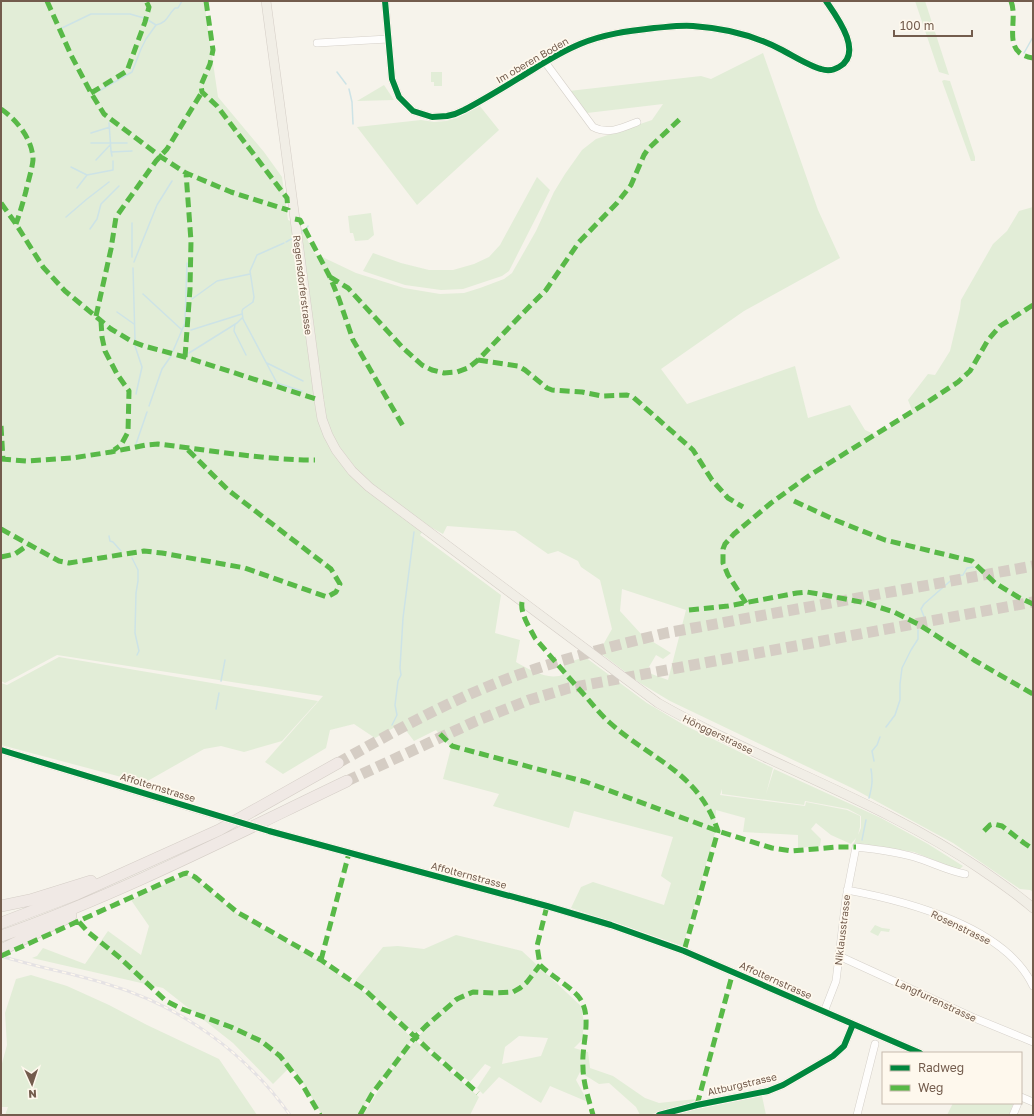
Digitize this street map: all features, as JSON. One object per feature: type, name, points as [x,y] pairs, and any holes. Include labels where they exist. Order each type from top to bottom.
[{"type":"highway","points":[[1,923],[70,896],[219,830],[338,763]]},
{"type":"highway","points":[[1,936],[109,893],[347,781]]},
{"type":"highway","points":[[1,906],[30,900],[55,891],[85,883],[140,862],[160,857]]},
{"type":"highway","points":[[1,950],[81,911],[109,893]]},
{"type":"main road","name":"Regensdorferstrasse","points":[[266,1],[315,378],[322,419],[336,450],[352,470],[369,487],[422,528]]},
{"type":"main road","name":"Hönggerstrasse","points":[[422,528],[658,703],[705,728],[881,811],[931,838],[980,868],[1033,908]]},
{"type":"street","name":"Im oberen Boden","points":[[384,1],[392,79],[399,97],[413,110],[432,117],[455,114],[545,62],[580,44],[602,36],[630,30],[670,26],[695,26],[730,31],[746,35],[779,48],[821,69],[828,70],[841,66],[848,56],[849,43],[846,35],[826,1]]},
{"type":"street","points":[[317,43],[388,39]]},
{"type":"street","points":[[545,62],[593,127],[599,130],[609,131],[637,122]]},
{"type":"street","name":"Affolternstrasse","points":[[1,750],[269,831],[547,906],[611,925],[684,951],[918,1052]]},
{"type":"street","name":"Niklausstrasse","points":[[824,1012],[836,981],[847,890],[856,847],[913,857],[954,872],[965,874]]},
{"type":"street","name":"Rosenstrasse","points":[[847,890],[873,894],[912,905],[951,920],[971,930],[1011,955],[1021,966],[1033,986]]},
{"type":"street","name":"Langfurrenstrasse","points":[[840,956],[1033,1042]]},
{"type":"street","name":"Altburgstrasse","points":[[659,1115],[697,1105],[768,1090],[783,1085],[833,1056],[844,1046],[853,1024]]},
{"type":"street","points":[[858,1115],[875,1044]]},
{"type":"street","points":[[1022,1097],[1033,1102]]},
{"type":"street","points":[[1014,1115],[1018,1104]]},
{"type":"green space","points":[[1,1],[204,1],[218,97],[264,152],[282,177],[288,220],[300,225],[314,253],[356,273],[404,288],[440,294],[464,293],[504,279],[512,273],[536,231],[554,192],[582,150],[596,139],[652,120],[663,104],[587,113],[569,91],[701,76],[711,79],[763,53],[818,210],[840,258],[744,311],[661,369],[687,404],[795,366],[808,418],[850,405],[865,430],[878,436],[912,410],[908,400],[928,374],[935,375],[950,351],[961,300],[993,244],[1007,231],[1019,211],[1033,207],[1033,892],[1030,890],[1020,889],[953,843],[854,789],[670,701],[640,683],[599,652],[612,629],[600,580],[581,567],[578,561],[558,551],[548,554],[515,531],[447,526],[443,534],[427,525],[420,535],[501,595],[495,633],[520,640],[516,662],[539,674],[546,676],[558,676],[564,674],[564,666],[569,662],[585,657],[647,703],[684,725],[773,768],[766,794],[774,769],[881,818],[928,844],[963,866],[959,870],[914,852],[854,843],[856,838],[851,844],[831,835],[816,823],[811,829],[821,839],[820,846],[798,848],[798,835],[743,832],[745,818],[716,810],[715,833],[683,946],[571,908],[581,887],[593,882],[664,905],[671,883],[661,876],[673,837],[574,811],[569,828],[493,806],[499,794],[443,779],[451,748],[436,730],[414,741],[401,724],[375,738],[354,724],[330,730],[326,748],[283,774],[265,762],[323,696],[57,655],[5,683],[1,681]],"holes":[[[622,589],[686,610],[668,680],[646,672],[656,655],[663,659],[671,653],[642,635],[620,611]],[[722,789],[722,794],[804,805],[805,801],[848,809],[861,816],[861,828],[858,835],[860,816],[847,810],[806,802],[805,806],[720,795]]]},
{"type":"green space","points":[[915,1],[925,1],[949,75],[939,72]]},
{"type":"green space","points":[[431,72],[442,72],[442,86],[434,86],[434,82],[431,82]]},
{"type":"green space","points":[[942,81],[950,81],[975,161],[971,161]]},
{"type":"green space","points":[[384,85],[394,100],[357,101]]},
{"type":"green space","points":[[479,105],[499,130],[417,205],[357,127],[421,120],[434,122],[446,121],[457,118]]},
{"type":"green space","points":[[537,177],[550,190],[509,271],[502,276],[463,289],[441,290],[405,285],[363,271],[373,253],[401,263],[429,270],[453,270],[474,264],[489,257],[500,245]]},
{"type":"green space","points":[[371,213],[374,235],[368,240],[355,241],[353,233],[350,233],[348,216]]},
{"type":"green space","points":[[59,657],[318,701],[282,741],[244,752],[221,746],[204,749],[144,783],[1,745],[1,683],[7,685]]},
{"type":"green space","points":[[187,875],[194,878],[239,915],[327,966],[364,992],[411,1037],[411,1042],[371,1093],[359,1115],[322,1115],[291,1066],[273,1084],[233,1043],[163,988],[32,958],[37,956],[43,948],[85,964],[108,931],[141,955],[149,926],[131,900]]},
{"type":"green space","points":[[875,925],[890,929],[889,932],[881,931],[878,936],[870,932]]},
{"type":"green space","points":[[456,935],[522,951],[581,1006],[584,1023],[582,1040],[574,1048],[588,1052],[590,1068],[613,1076],[645,1098],[659,1103],[696,1099],[691,1103],[648,1115],[640,1115],[636,1107],[609,1083],[599,1084],[580,1072],[576,1080],[588,1102],[550,1086],[541,1103],[499,1077],[483,1094],[477,1088],[491,1067],[485,1064],[470,1082],[417,1038],[424,1030],[414,1033],[356,980],[383,947],[398,946],[424,949]],"holes":[[[519,1036],[548,1038],[541,1056],[502,1064],[505,1047]]]},
{"type":"green space","points":[[31,975],[67,986],[219,1059],[257,1115],[5,1115],[8,1107],[1,1107],[1,1067],[7,1045],[5,1013],[16,979]]},
{"type":"green space","points":[[415,1040],[479,1097],[470,1115],[363,1115],[391,1071]]},
{"type":"green space","points":[[762,1096],[766,1115],[673,1115],[697,1109]]},
{"type":"green space","points":[[952,1104],[1013,1104],[1009,1115],[947,1115]]},
{"type":"waterway","points":[[148,20],[156,25],[160,24],[175,8],[178,8],[182,1]]},
{"type":"waterway","points":[[62,28],[91,14],[130,14],[144,18]]},
{"type":"waterway","points":[[99,91],[132,72],[146,39],[156,25]]},
{"type":"waterway","points":[[1024,53],[1033,37]]},
{"type":"waterway","points":[[337,72],[346,84]]},
{"type":"waterway","points":[[349,89],[352,102],[353,124]]},
{"type":"waterway","points":[[109,123],[112,156]]},
{"type":"waterway","points":[[91,133],[110,127]]},
{"type":"waterway","points":[[91,143],[127,143]]},
{"type":"waterway","points":[[96,160],[110,145]]},
{"type":"waterway","points":[[111,152],[132,151]]},
{"type":"waterway","points":[[77,188],[87,175],[113,170],[113,161]]},
{"type":"waterway","points":[[71,167],[87,175]]},
{"type":"waterway","points":[[134,262],[157,205],[172,181]]},
{"type":"waterway","points":[[66,217],[109,182]]},
{"type":"waterway","points":[[90,229],[97,219],[101,204],[119,186]]},
{"type":"waterway","points":[[132,223],[132,257]]},
{"type":"waterway","points":[[300,234],[303,231]]},
{"type":"waterway","points":[[286,242],[293,238]]},
{"type":"waterway","points":[[284,243],[257,255],[250,271],[254,297],[253,302],[242,311],[243,319],[277,383],[302,391]]},
{"type":"waterway","points":[[173,351],[185,323],[187,263]]},
{"type":"waterway","points":[[133,268],[135,340]]},
{"type":"waterway","points":[[192,299],[217,281],[250,274]]},
{"type":"waterway","points":[[143,294],[182,330]]},
{"type":"waterway","points":[[117,312],[134,324]]},
{"type":"waterway","points":[[191,330],[242,314]]},
{"type":"waterway","points":[[189,353],[237,323],[242,318]]},
{"type":"waterway","points":[[235,324],[234,331],[246,355]]},
{"type":"waterway","points":[[135,346],[142,367],[136,394]]},
{"type":"waterway","points":[[149,406],[162,369],[171,356]]},
{"type":"waterway","points":[[267,363],[303,381]]},
{"type":"waterway","points":[[136,444],[147,412]]},
{"type":"waterway","points":[[392,725],[397,715],[395,705],[398,681],[401,675],[400,668],[403,618],[414,532]]},
{"type":"waterway","points":[[109,536],[110,541],[113,542],[121,551]]},
{"type":"waterway","points":[[132,558],[138,570],[135,633],[139,651],[137,655]]},
{"type":"waterway","points":[[924,623],[925,619],[921,609],[924,604],[956,576],[963,575],[967,568],[973,567]]},
{"type":"waterway","points":[[886,727],[895,715],[900,700],[902,668],[918,639],[918,630]]},
{"type":"waterway","points":[[221,681],[225,660]]},
{"type":"waterway","points":[[216,709],[219,693]]},
{"type":"waterway","points":[[874,761],[872,751],[877,745],[880,737]]},
{"type":"waterway","points":[[869,798],[872,784],[871,769]]},
{"type":"waterway","points":[[862,840],[866,820]]},
{"type":"tunnel","points":[[338,763],[417,720],[478,691],[519,674],[581,655],[666,633],[1033,566]]},
{"type":"tunnel","points":[[347,781],[476,721],[529,700],[569,688],[1033,602]]},
{"type":"railway","points":[[1,956],[107,984],[134,993],[186,1019],[209,1034],[253,1071],[290,1115]]},
{"type":"marked path","points":[[47,1],[71,55],[104,114],[161,157],[186,173],[231,192],[288,210]]},
{"type":"marked path","points":[[91,93],[127,71],[145,22],[149,7],[146,1]]},
{"type":"marked path","points":[[206,1],[213,50],[210,64],[201,85],[202,92],[217,106],[287,198],[288,210]]},
{"type":"marked path","points":[[1011,1],[1013,9],[1014,43],[1017,50],[1023,55],[1033,58]]},
{"type":"marked path","points":[[96,316],[111,249],[116,217],[156,161],[167,149],[202,92]]},
{"type":"marked path","points":[[1,109],[13,119],[23,131],[30,145],[33,160],[24,199],[16,224]]},
{"type":"marked path","points":[[330,277],[348,288],[403,348],[422,365],[432,370],[444,373],[457,372],[468,368],[478,360],[546,290],[579,242],[617,203],[631,185],[648,149],[680,119]]},
{"type":"marked path","points":[[185,357],[190,289],[191,241],[186,173]]},
{"type":"marked path","points":[[1,203],[43,267],[65,291],[111,329],[133,342],[144,346],[185,357],[319,400]]},
{"type":"marked path","points":[[295,219],[300,220],[330,277],[353,340],[403,426]]},
{"type":"marked path","points":[[746,603],[728,575],[723,563],[723,549],[725,544],[734,534],[771,503],[810,475],[958,382],[970,371],[988,340],[1000,326],[1033,305]]},
{"type":"marked path","points":[[101,321],[105,351],[117,374],[129,391],[128,432],[121,445],[114,450]]},
{"type":"marked path","points":[[478,360],[518,366],[547,388],[552,390],[582,392],[602,396],[627,395],[633,397],[693,450],[712,480],[728,498],[743,507]]},
{"type":"marked path","points":[[1,426],[3,459]]},
{"type":"marked path","points":[[1,459],[26,461],[72,458],[158,444],[256,457],[315,460]]},
{"type":"marked path","points":[[1,529],[59,561],[69,563],[144,551],[245,568],[327,597],[336,592],[340,584],[331,569],[228,490],[185,447]]},
{"type":"marked path","points":[[794,501],[835,520],[885,540],[972,561],[995,583],[1033,604]]},
{"type":"marked path","points":[[1,557],[15,554],[28,545]]},
{"type":"marked path","points":[[689,610],[728,606],[807,592],[866,603],[894,612],[918,624],[974,660],[1033,694]]},
{"type":"marked path","points":[[522,602],[522,611],[535,638],[600,713],[625,735],[672,768],[686,780],[698,794],[709,811],[718,831],[684,951]]},
{"type":"marked path","points":[[440,734],[452,746],[586,782],[718,831],[772,848],[792,851],[856,847]]},
{"type":"marked path","points":[[984,831],[990,825],[994,824],[1002,826],[1033,849]]},
{"type":"marked path","points":[[321,960],[349,853]]},
{"type":"marked path","points":[[1,956],[187,873],[195,877],[237,912],[321,960],[365,990],[430,1051],[478,1093]]},
{"type":"marked path","points":[[547,906],[537,946],[540,965],[574,992],[583,1004],[586,1021],[583,1073],[586,1091],[593,1115]]},
{"type":"marked path","points":[[79,922],[88,932],[119,957],[166,1001],[182,1009],[231,1027],[261,1041],[280,1056],[302,1084],[320,1115]]},
{"type":"marked path","points":[[360,1115],[372,1094],[415,1037],[457,999],[473,992],[513,992],[527,982],[540,965]]},
{"type":"marked path","points":[[697,1105],[733,972]]},
{"type":"cycle path","points":[[385,1],[392,79],[399,97],[413,111],[432,117],[447,116],[464,110],[556,56],[580,44],[607,35],[644,29],[688,26],[727,30],[770,44],[816,68],[826,70],[835,69],[846,61],[849,53],[849,44],[842,25],[826,1]]},
{"type":"cycle path","points":[[1,750],[269,831],[547,906],[611,925],[684,951],[918,1052]]},
{"type":"cycle path","points":[[659,1115],[697,1105],[768,1091],[783,1085],[833,1056],[844,1046],[853,1024]]}]
